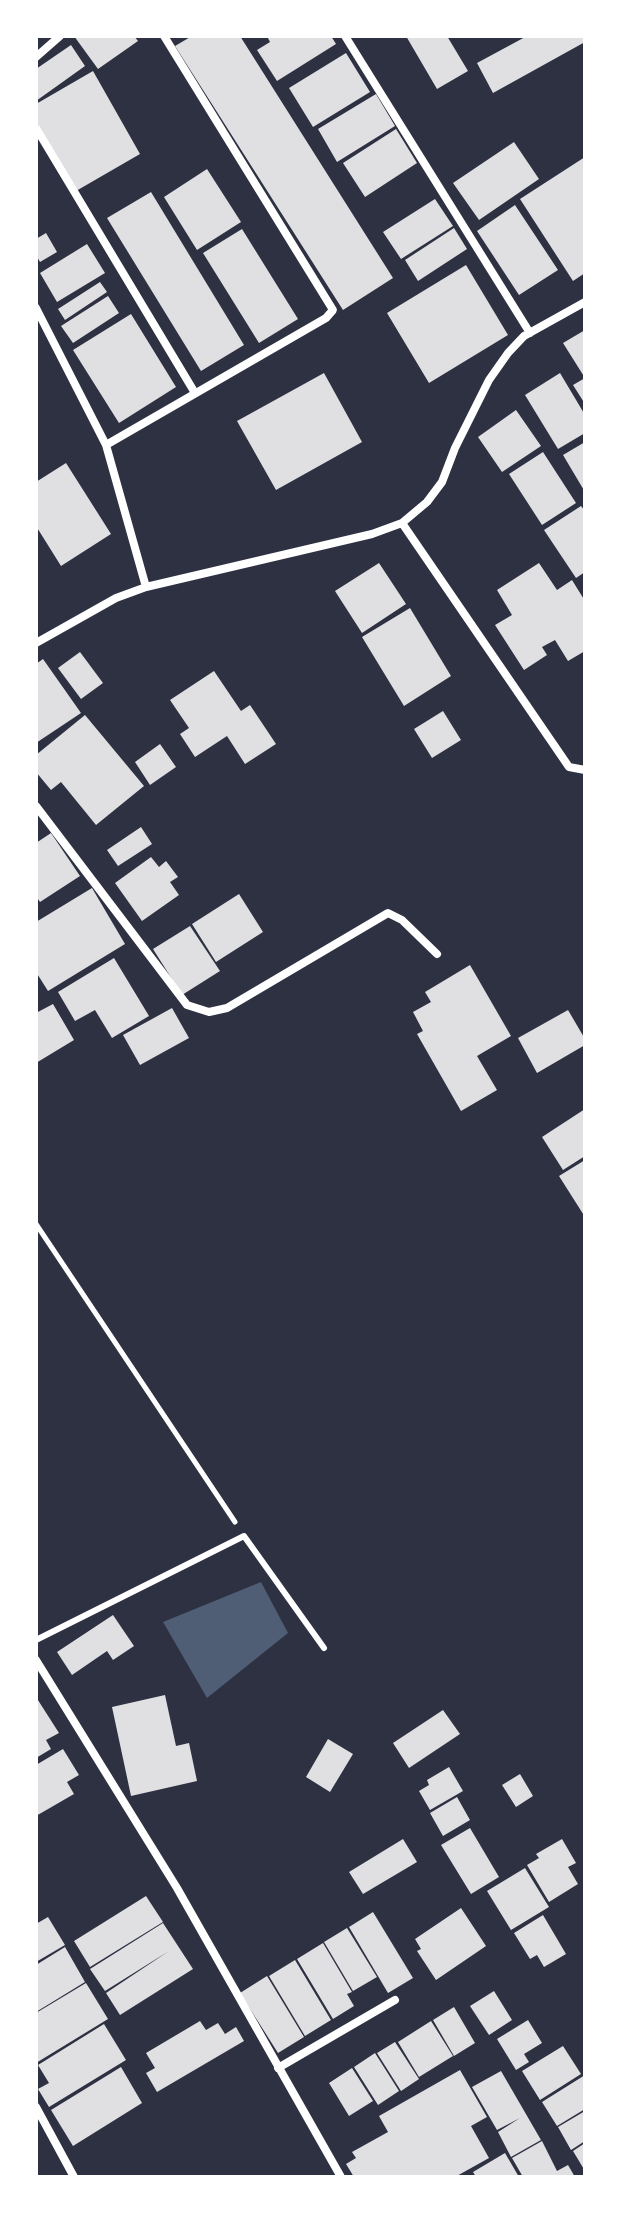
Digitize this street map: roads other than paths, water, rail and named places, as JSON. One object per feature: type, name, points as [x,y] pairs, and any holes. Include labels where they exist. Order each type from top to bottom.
[{"type":"street","points":[[36,57],[60,36]]},
{"type":"street","points":[[106,445],[332,315],[333,310],[164,36]]},
{"type":"street","points":[[345,36],[530,333]]},
{"type":"street","points":[[36,128],[195,393]]},
{"type":"street","points":[[36,643],[116,598],[146,587],[372,534],[402,523],[427,502],[442,482],[455,448],[489,380],[519,339],[585,302]]},
{"type":"street","points":[[36,308],[106,445],[146,587]]},
{"type":"street","points":[[402,523],[569,767],[585,770]]},
{"type":"street","points":[[36,806],[187,1005],[209,1012],[227,1008],[388,913],[402,920],[437,954]]},
{"type":"street","points":[[36,1660],[177,1888],[341,2177]]},
{"type":"street","points":[[278,2068],[395,2000]]},
{"type":"street","points":[[36,2107],[74,2177]]},
{"type":"lane","points":[[36,1640],[244,1536],[324,1648]]},
{"type":"water","points":[[261,1582],[288,1633],[207,1698],[163,1622]]}]
